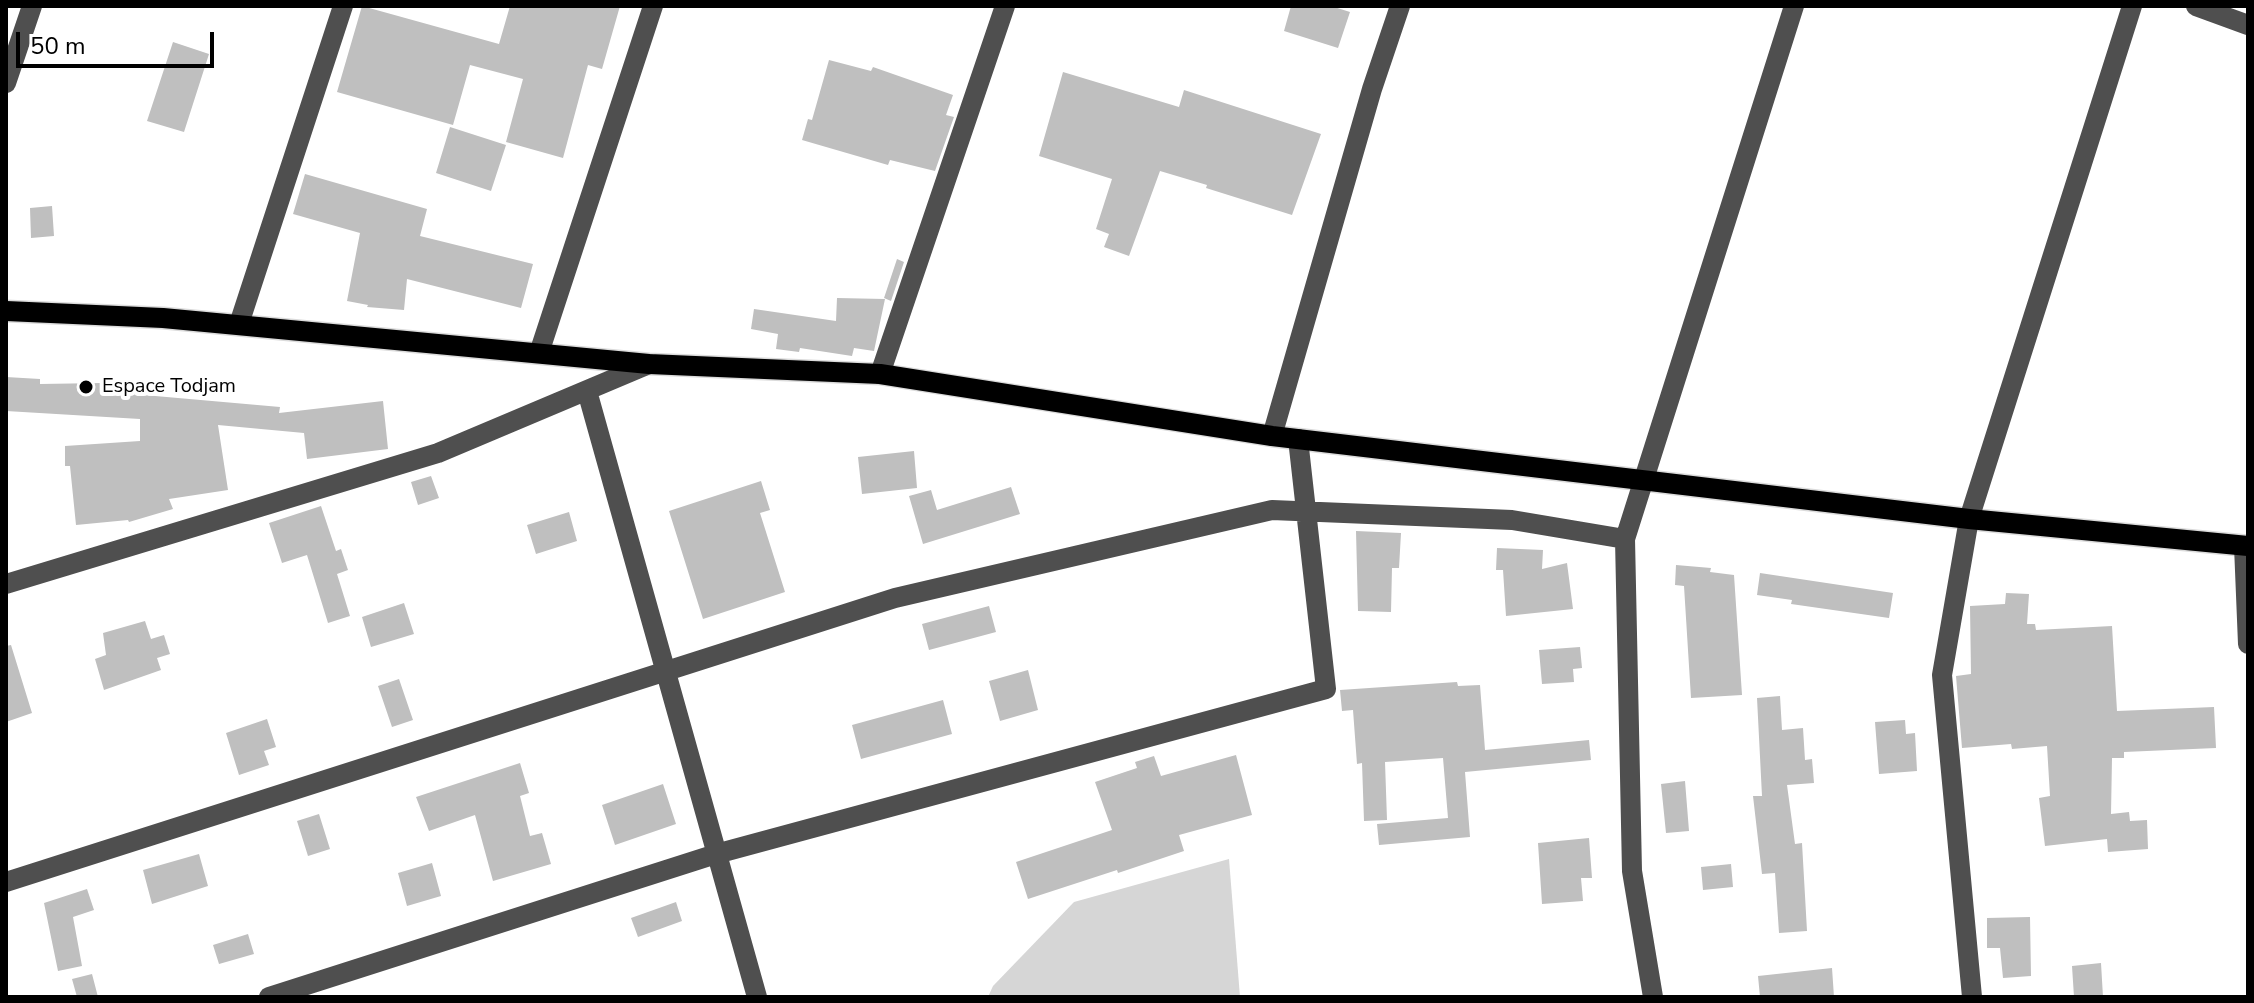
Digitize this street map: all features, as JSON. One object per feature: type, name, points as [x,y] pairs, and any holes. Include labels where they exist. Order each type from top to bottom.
[{"type":"main road","points":[[6,311],[239,324],[649,364],[880,374],[1272,436],[1969,519],[2246,546]]},
{"type":"street","points":[[6,83],[32,6]]},
{"type":"street","points":[[239,324],[343,6]]},
{"type":"street","points":[[539,353],[653,6]]},
{"type":"street","points":[[880,374],[1005,6]]},
{"type":"street","points":[[1272,436],[1372,89],[1400,6]]},
{"type":"street","points":[[1653,997],[1632,871],[1625,539],[1794,6]]},
{"type":"street","points":[[1972,997],[1942,675],[1969,519],[2132,6]]},
{"type":"street","points":[[2196,6],[2248,25]]},
{"type":"street","points":[[6,584],[438,453],[649,364]]},
{"type":"street","points":[[587,391],[757,997]]},
{"type":"street","points":[[269,997],[716,854],[1326,689],[1298,439]]},
{"type":"street","points":[[6,882],[895,598],[1272,510],[1512,520],[1625,539]]},
{"type":"street","points":[[2246,546],[2248,644]]},
{"type":"shaded area","points":[[1229,859],[1240,997],[988,997],[993,986],[1074,902]]},
{"type":"building","points":[[362,6],[499,44],[510,6],[620,6],[602,69],[588,65],[563,158],[506,142],[523,79],[470,65],[453,125],[337,92]]},
{"type":"building","points":[[1291,6],[1331,6],[1350,12],[1338,48],[1284,31]]},
{"type":"building","points":[[173,42],[209,54],[184,132],[147,121]]},
{"type":"building","points":[[829,60],[871,71],[873,67],[953,95],[946,115],[954,117],[935,171],[890,160],[888,165],[802,140],[808,119],[812,120]]},
{"type":"building","points":[[1063,72],[1179,107],[1184,90],[1321,134],[1292,215],[1160,171],[1129,256],[1104,247],[1109,234],[1096,229],[1112,179],[1039,156]]},
{"type":"building","points":[[450,127],[506,145],[491,191],[436,173]]},
{"type":"building","points":[[305,174],[427,209],[420,236],[533,264],[521,308],[407,279],[404,310],[367,307],[347,301],[360,233],[293,214]]},
{"type":"building","points":[[52,206],[54,236],[31,238],[30,208]]},
{"type":"building","points":[[897,259],[904,262],[891,301],[884,298]]},
{"type":"building","points":[[837,298],[885,299],[874,351],[854,348],[852,356],[800,348],[799,352],[776,349],[778,334],[751,329],[754,309],[836,321]]},
{"type":"building","points":[[6,377],[40,379],[40,384],[102,383],[102,386],[145,389],[144,395],[280,407],[279,413],[383,401],[388,449],[307,459],[304,433],[218,425],[228,490],[169,499],[173,509],[129,522],[76,525],[70,466],[65,466],[65,446],[140,441],[140,419],[6,411]]},
{"type":"building","points":[[914,451],[917,488],[862,494],[858,457]]},
{"type":"building","points":[[431,476],[439,498],[418,505],[411,482]]},
{"type":"building","points":[[761,481],[770,510],[760,513],[785,592],[703,619],[669,511]]},
{"type":"building","points":[[1011,487],[1020,514],[923,544],[909,496],[931,490],[937,510]]},
{"type":"building","points":[[321,506],[336,551],[341,549],[348,570],[337,574],[350,616],[328,623],[307,555],[282,563],[269,523]]},
{"type":"building","points":[[569,512],[577,541],[536,554],[527,525]]},
{"type":"building","points":[[1356,531],[1401,533],[1399,568],[1392,568],[1391,612],[1358,611]]},
{"type":"building","points":[[1497,548],[1543,550],[1542,569],[1567,563],[1573,609],[1506,616],[1503,570],[1496,570]]},
{"type":"building","points":[[1676,565],[1711,568],[1710,572],[1734,575],[1742,695],[1691,698],[1684,586],[1675,585]]},
{"type":"building","points":[[1760,573],[1893,593],[1889,618],[1791,604],[1792,600],[1757,595]]},
{"type":"building","points":[[2006,593],[2029,594],[2027,624],[2035,624],[2036,630],[2112,626],[2117,711],[2214,707],[2216,748],[2124,752],[2124,758],[2112,758],[2111,814],[2129,812],[2130,821],[2147,820],[2148,849],[2108,852],[2107,839],[2045,846],[2039,798],[2050,796],[2047,746],[2012,749],[2011,744],[1962,748],[1956,676],[1971,674],[1970,606],[2005,604]]},
{"type":"building","points":[[404,603],[414,634],[371,647],[362,617]]},
{"type":"building","points":[[989,606],[996,632],[929,650],[922,624]]},
{"type":"building","points":[[145,621],[151,639],[164,635],[170,654],[157,658],[161,670],[104,690],[95,659],[106,655],[103,633]]},
{"type":"building","points":[[11,645],[32,713],[6,722],[6,646]]},
{"type":"building","points":[[1580,647],[1582,668],[1573,669],[1574,682],[1542,684],[1539,650]]},
{"type":"building","points":[[1028,670],[1038,710],[1000,721],[989,681]]},
{"type":"building","points":[[399,679],[413,720],[392,727],[378,686]]},
{"type":"building","points":[[1457,682],[1458,686],[1480,685],[1485,750],[1589,740],[1591,760],[1465,772],[1470,837],[1379,845],[1377,824],[1448,818],[1443,758],[1385,762],[1387,820],[1364,821],[1362,763],[1357,764],[1353,710],[1342,711],[1340,690]]},
{"type":"building","points":[[1780,696],[1782,730],[1803,728],[1805,760],[1812,759],[1814,783],[1787,785],[1795,844],[1802,843],[1807,931],[1779,933],[1775,873],[1762,874],[1753,796],[1762,796],[1757,698]]},
{"type":"building","points":[[943,700],[952,734],[861,759],[852,725]]},
{"type":"building","points":[[267,719],[276,747],[264,751],[269,765],[239,775],[226,733]]},
{"type":"building","points":[[1905,720],[1906,734],[1915,733],[1917,771],[1879,774],[1875,722]]},
{"type":"building","points":[[1236,755],[1252,815],[1179,835],[1184,851],[1028,899],[1016,862],[1112,830],[1095,782],[1137,768],[1135,762],[1154,756],[1161,776]]},
{"type":"building","points":[[520,763],[529,793],[520,796],[530,836],[542,833],[551,864],[493,881],[475,815],[429,831],[416,797]]},
{"type":"building","points":[[1685,781],[1689,831],[1666,833],[1661,784]]},
{"type":"building","points":[[663,784],[676,824],[615,845],[602,805]]},
{"type":"building","points":[[319,814],[330,849],[308,856],[297,821]]},
{"type":"building","points":[[1589,838],[1592,878],[1581,878],[1583,901],[1542,904],[1538,843]]},
{"type":"building","points":[[199,854],[208,886],[152,904],[143,870]]},
{"type":"building","points":[[432,863],[441,896],[407,906],[398,873]]},
{"type":"building","points":[[1731,864],[1733,887],[1703,890],[1701,867]]},
{"type":"building","points":[[87,889],[94,910],[73,917],[82,966],[58,971],[44,903]]},
{"type":"building","points":[[676,902],[682,921],[638,937],[631,918]]},
{"type":"building","points":[[2030,917],[2031,976],[2003,978],[2000,948],[1987,948],[1987,918]]},
{"type":"building","points":[[248,934],[254,954],[219,964],[213,945]]},
{"type":"building","points":[[2101,963],[2103,997],[2074,997],[2072,966]]},
{"type":"building","points":[[1832,968],[1834,997],[1760,997],[1758,976]]},
{"type":"building","points":[[92,974],[98,997],[77,997],[72,979]]},
{"type":"place","name":"Espace Todjam","points":[[86,387]]}]
